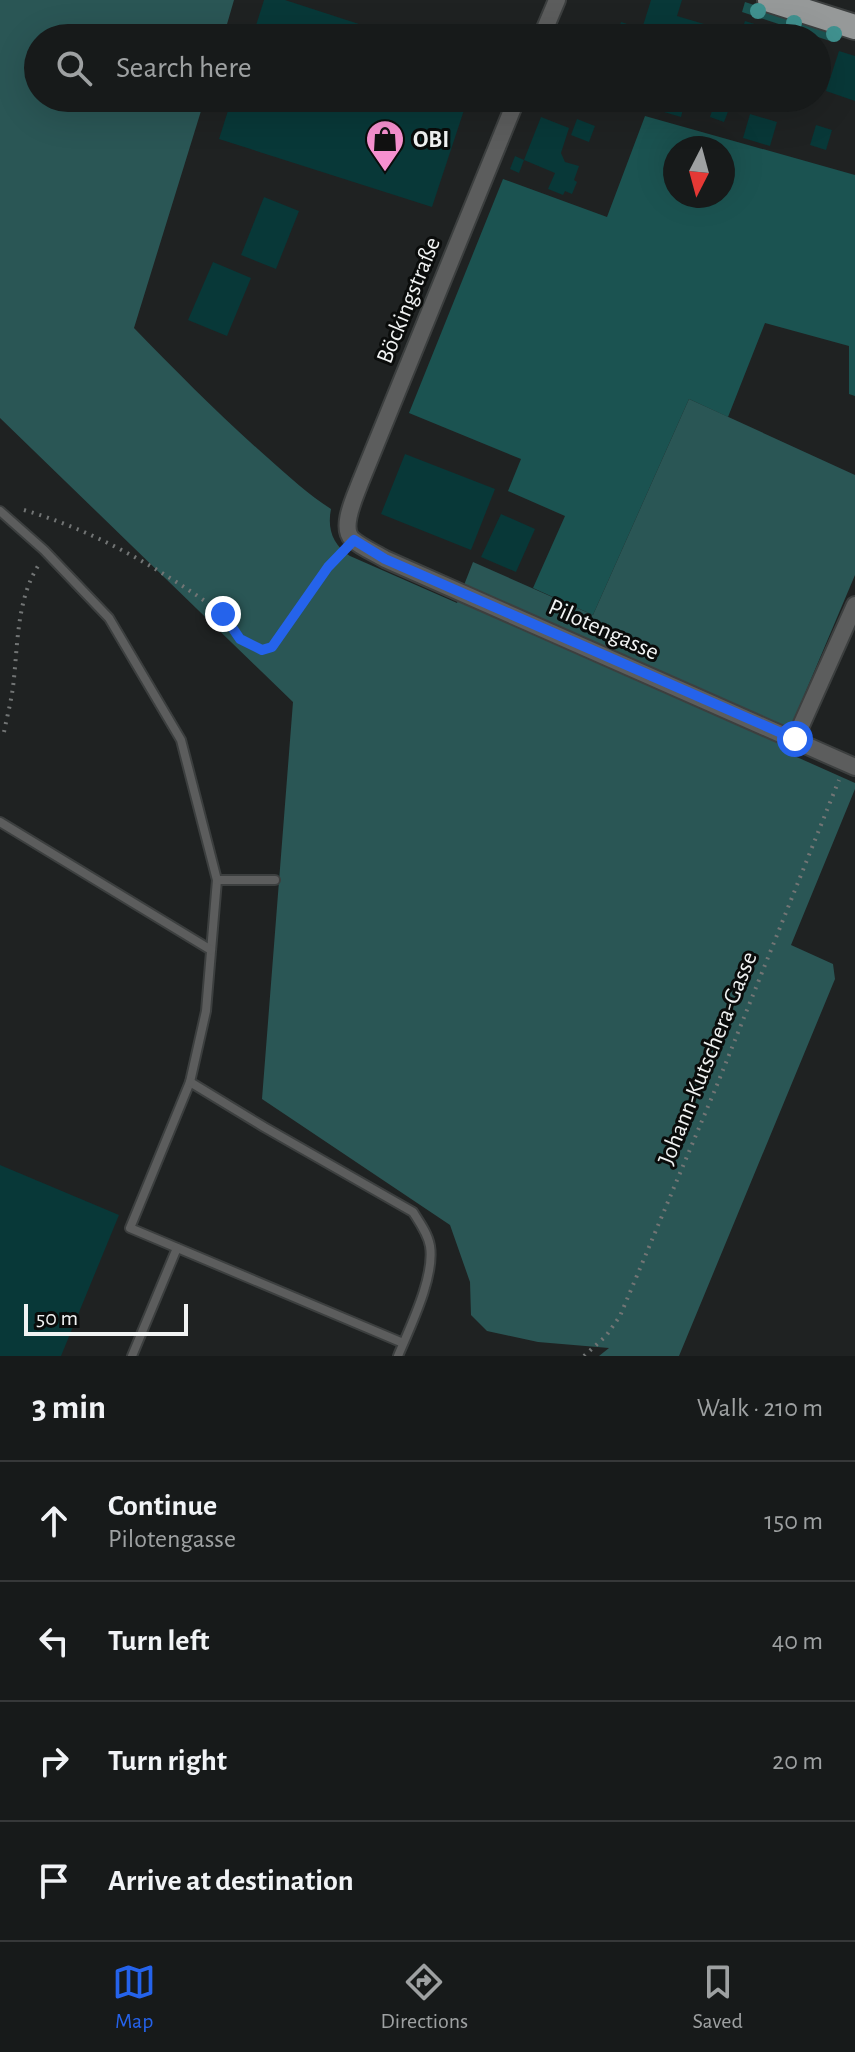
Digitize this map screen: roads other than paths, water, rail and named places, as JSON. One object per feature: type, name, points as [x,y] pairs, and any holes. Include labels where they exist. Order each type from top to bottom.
[{"type":"main road","points":[[770,0],[855,27]]},
{"type":"street","points":[[547,24],[557,0]]},
{"type":"street","name":"Böckingstraße","points":[[354,540],[348,533],[347,522],[360,483],[511,112]]},
{"type":"street","name":"Pilotengasse","points":[[354,540],[385,559],[850,764]]},
{"type":"street","points":[[795,739],[855,605]]},
{"type":"lane","points":[[0,511],[109,618],[181,740],[217,880],[206,1011],[190,1082],[130,1228],[403,1343]]},
{"type":"lane","points":[[0,822],[211,950]]},
{"type":"lane","points":[[217,880],[275,880]]},
{"type":"lane","points":[[190,1082],[413,1212],[430,1246],[429,1276],[398,1356]]},
{"type":"lane","points":[[132,1356],[177,1248]]},
{"type":"place","name":"OBI","points":[[385,173]]}]
